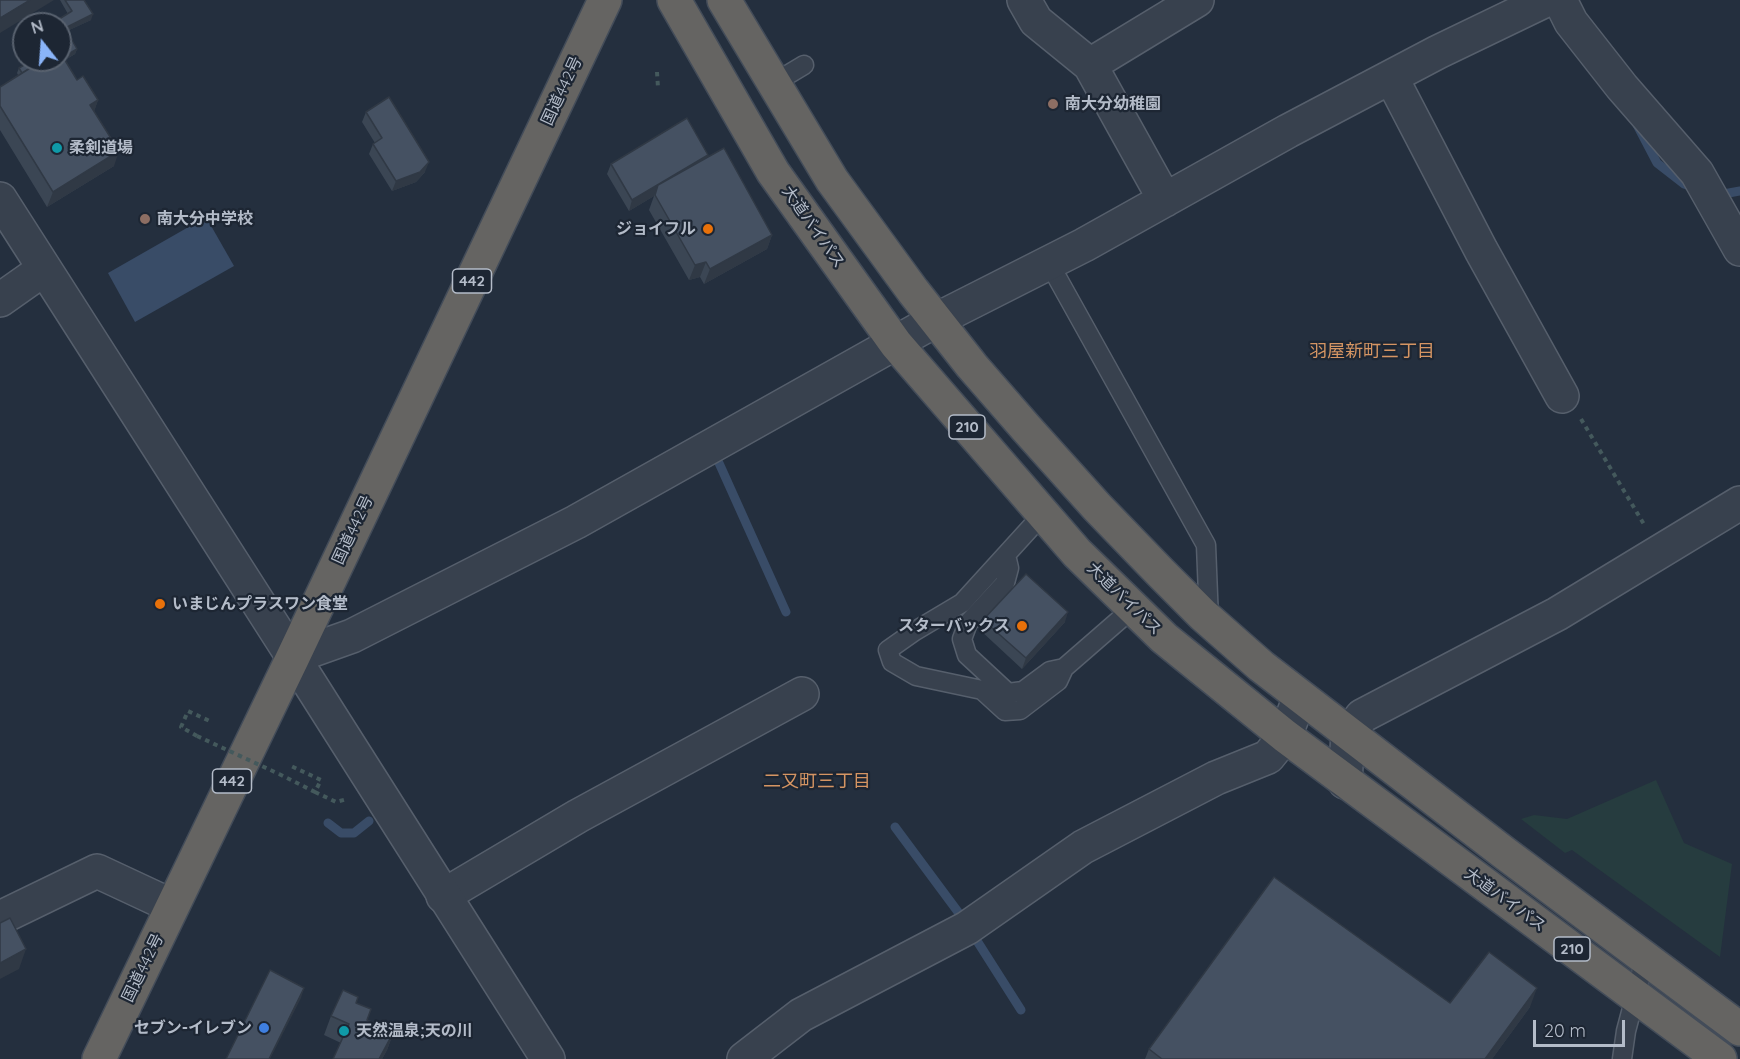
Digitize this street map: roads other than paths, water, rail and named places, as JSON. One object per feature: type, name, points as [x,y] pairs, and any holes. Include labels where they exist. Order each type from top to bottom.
[{"type":"highway","name":"国道442号","points":[[99,1059],[605,0]]},
{"type":"highway","name":"大道バイパス","points":[[674,0],[773,172],[896,344],[1077,553],[1164,638],[1344,782],[1720,1059]]},
{"type":"highway","name":"210","points":[[724,0],[832,180],[936,320],[1026,428],[1097,507],[1209,620],[1261,666],[1740,1029]]},
{"type":"street","points":[[1024,0],[1036,21],[1090,65],[1165,200]]},
{"type":"street","points":[[1090,65],[1197,0]]},
{"type":"street","points":[[293,657],[352,636],[565,527],[936,320],[1049,263],[1391,77],[1546,0]]},
{"type":"street","points":[[1560,0],[1570,22],[1697,173],[1740,249]]},
{"type":"street","points":[[1391,77],[1481,250],[1562,396]]},
{"type":"street","points":[[0,199],[548,1059]]},
{"type":"street","points":[[0,300],[44,269]]},
{"type":"street","points":[[1344,782],[1348,734],[1362,716],[1557,614],[1740,503]]},
{"type":"street","points":[[443,896],[578,816],[802,694]]},
{"type":"street","points":[[744,1059],[801,1015],[967,928],[1083,847],[1216,778],[1268,757],[1286,736],[1300,697]]},
{"type":"street","points":[[0,918],[97,871],[172,906]]},
{"type":"lane","points":[[774,82],[804,65]]},
{"type":"lane","points":[[1049,263],[1206,545],[1209,620]]},
{"type":"lane","points":[[1043,514],[962,603],[888,650],[892,662],[916,676],[982,690],[1005,711],[1020,710],[1058,681],[1064,668],[1133,608]]},
{"type":"lane","points":[[1006,555],[1009,568],[1005,583],[968,623],[962,639],[967,655],[1008,693],[1023,691],[1050,671],[1064,668]]},
{"type":"lane","points":[[1622,1059],[1626,1031],[1645,959]]},
{"type":"water","points":[[206,217],[234,266],[135,322],[108,273]]},
{"type":"waterway","points":[[1635,121],[1657,163],[1684,184],[1693,187]]},
{"type":"waterway","points":[[1718,195],[1740,191]]},
{"type":"waterway","points":[[719,463],[786,612]]},
{"type":"waterway","points":[[328,823],[341,833],[354,833],[369,821]]},
{"type":"waterway","points":[[895,827],[964,920]]},
{"type":"waterway","points":[[972,933],[1021,1010]]},
{"type":"place","name":"南大分幼稚園","points":[[1053,104]]},
{"type":"place","name":"柔剣道場","points":[[57,148]]},
{"type":"place","name":"南大分中学校","points":[[145,219]]},
{"type":"place","name":"ジョイフル","points":[[708,229]]},
{"type":"place","name":"いまじんプラスワン食堂","points":[[160,604]]},
{"type":"place","name":"スターバックス","points":[[1022,626]]},
{"type":"place","name":"セブン-イレブン","points":[[264,1028]]},
{"type":"place","name":"天然温泉;天の川","points":[[344,1031]]},
{"type":"district","name":"羽屋新町三丁目","points":[[1372,352]]},
{"type":"district","name":"二又町三丁目","points":[[817,782]]}]
